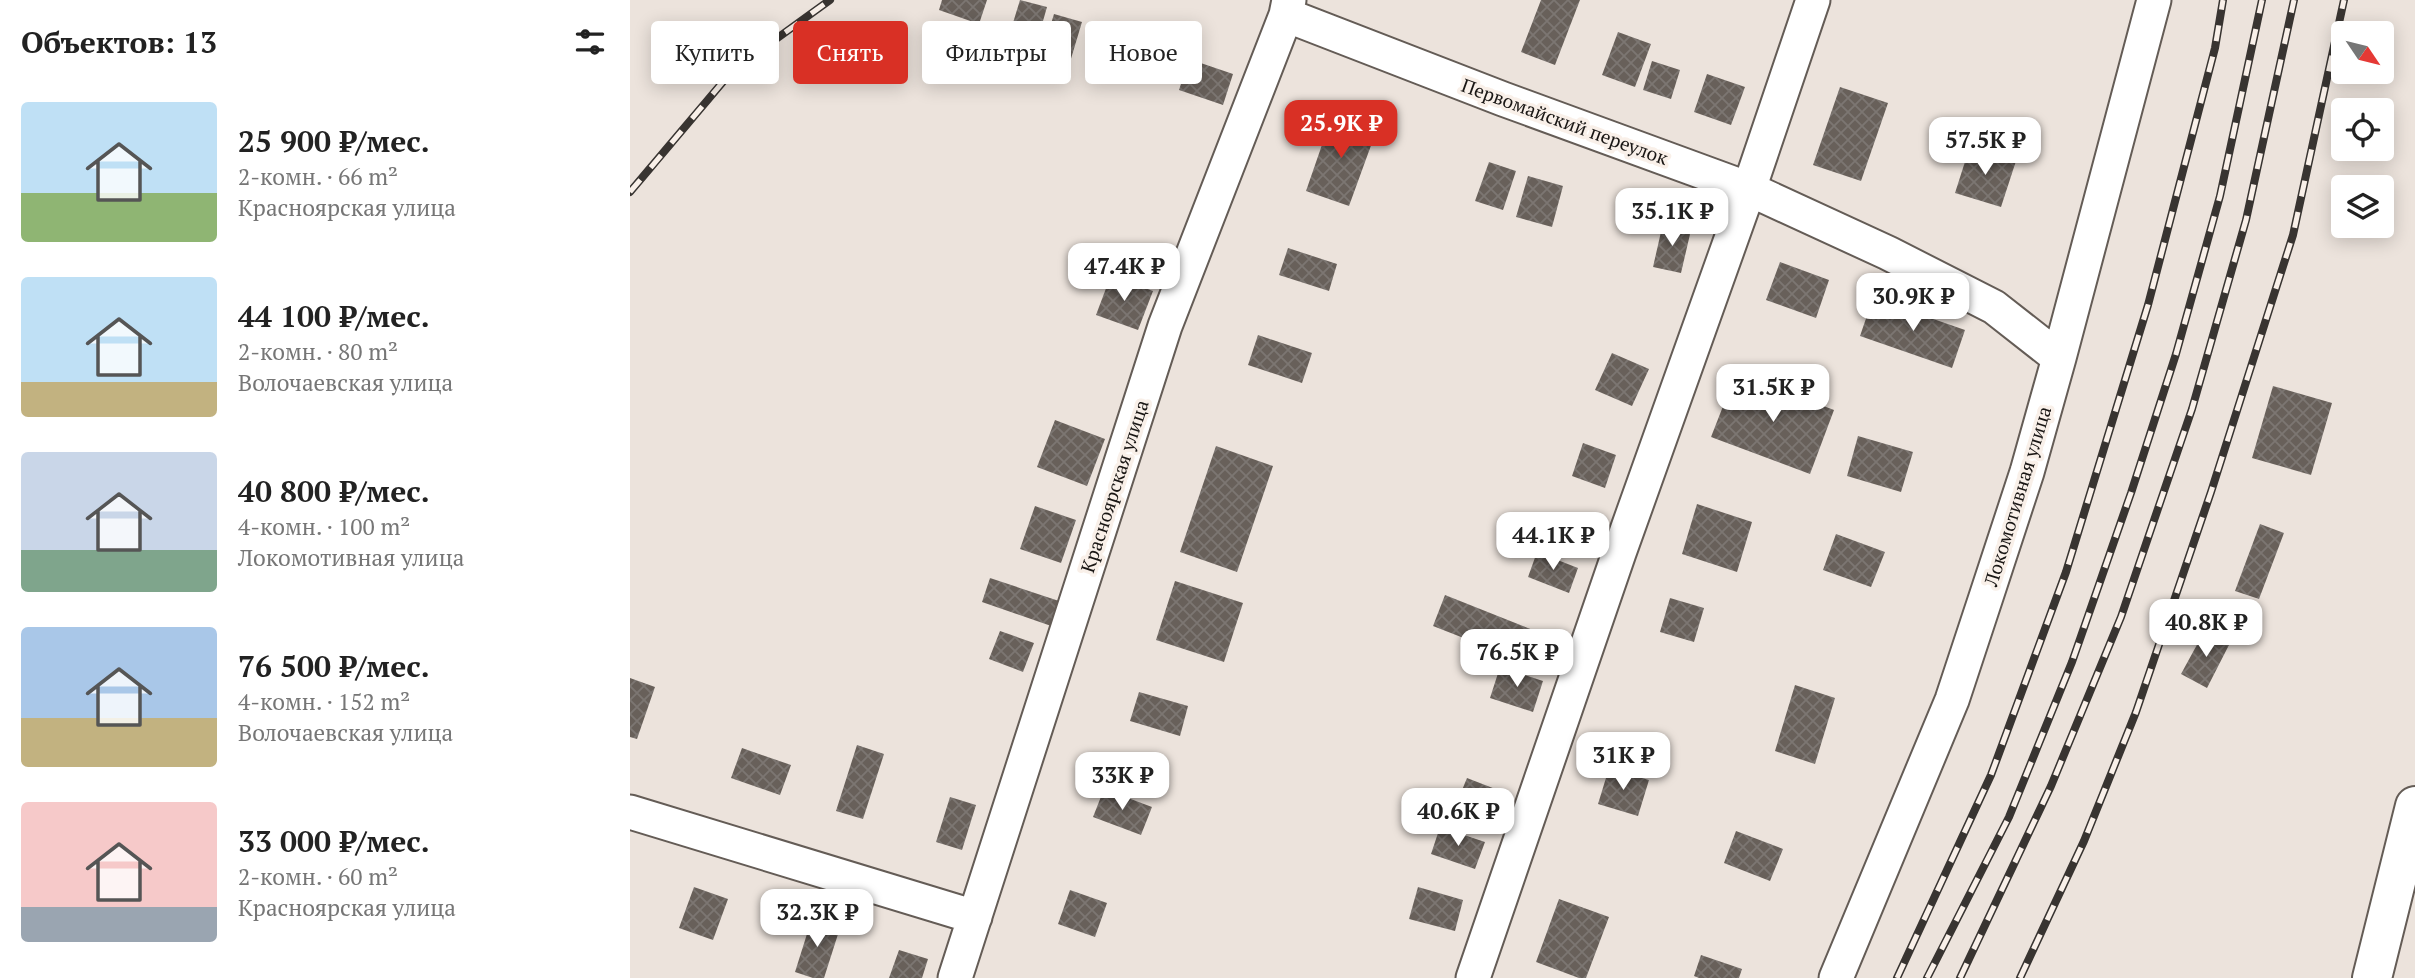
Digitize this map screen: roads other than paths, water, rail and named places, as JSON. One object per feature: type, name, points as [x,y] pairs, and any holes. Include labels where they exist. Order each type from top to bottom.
[{"type":"main road","points":[[2372,978],[2415,806]]},
{"type":"street","points":[[1473,978],[1813,0]]},
{"type":"street","name":"Локомотивная улица","points":[[1836,978],[1952,700],[2026,472],[2059,358],[2154,0]]},
{"type":"street","name":"Первомайский переулок","points":[[1287,7],[1503,99],[1749,189],[1888,253],[1994,307],[2059,358]]},
{"type":"street","name":"Красноярская улица","points":[[955,978],[1165,326],[1287,7]]},
{"type":"street","points":[[630,811],[975,917]]},
{"type":"railway","points":[[630,192],[733,70],[830,0]]},
{"type":"railway","points":[[1897,978],[1991,775],[2066,572],[2148,305],[2215,48],[2223,0]]},
{"type":"railway","points":[[1927,978],[2009,817],[2072,662],[2131,493],[2176,354],[2220,196],[2262,0]]},
{"type":"railway","points":[[1960,978],[2051,786],[2121,617],[2192,409],[2246,220],[2294,0]]},
{"type":"railway","points":[[2020,978],[2084,841],[2136,712],[2211,492],[2293,235],[2344,0]]}]
